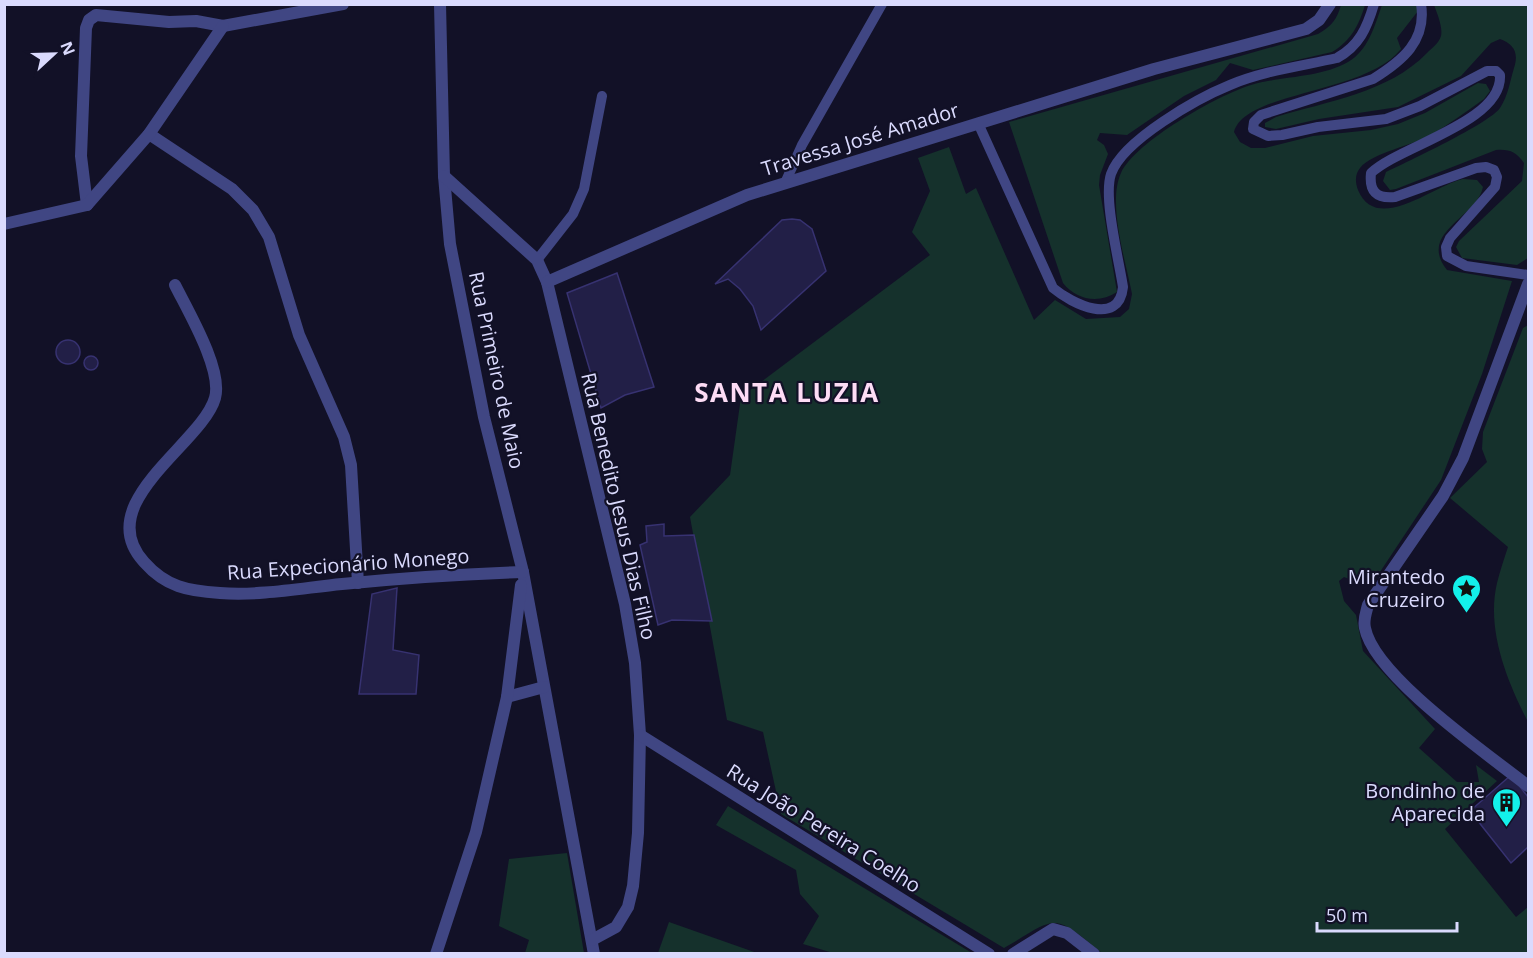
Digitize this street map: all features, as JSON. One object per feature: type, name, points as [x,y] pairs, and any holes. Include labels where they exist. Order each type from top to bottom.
[{"type":"street","points":[[87,205],[81,156],[86,28],[89,20],[96,15],[169,22],[195,21],[223,26],[343,4]]},
{"type":"street","name":"Rua Primeiro de Maio","points":[[440,4],[444,176],[450,244],[484,417],[523,572]]},
{"type":"street","name":"Travessa José Amador","points":[[547,282],[747,195],[1154,69],[1285,36],[1306,29],[1319,20],[1329,6]]},
{"type":"street","points":[[4,224],[87,205],[148,134],[223,26]]},
{"type":"street","points":[[148,134],[232,189],[253,210],[269,237],[299,335],[344,437],[351,465],[358,583]]},
{"type":"street","points":[[444,176],[537,260],[547,282]]},
{"type":"street","name":"Rua Benedito Jesus Dias Filho","points":[[547,282],[625,604],[634,663],[640,735],[639,822],[633,886],[628,907],[616,927],[592,940]]},
{"type":"street","points":[[1528,284],[1492,387],[1463,458],[1443,496],[1368,605],[1365,618],[1365,629],[1375,650],[1396,675],[1432,711],[1528,786]]},
{"type":"street","name":"Rua Expecionário Monego","points":[[175,285],[211,365],[216,388],[215,399],[202,422],[162,464],[138,499],[132,516],[131,529],[139,557],[170,585],[222,594],[266,592],[428,575],[523,572]]},
{"type":"street","points":[[523,572],[594,954]]},
{"type":"street","points":[[436,954],[476,832],[507,697],[523,572]]},
{"type":"street","points":[[507,697],[544,687]]},
{"type":"street","name":"Rua João Pereira Coelho","points":[[640,735],[989,954]]},
{"type":"street","points":[[1013,954],[1053,929],[1067,933],[1094,954]]},
{"type":"lane","points":[[785,183],[802,145],[882,4]]},
{"type":"lane","points":[[978,123],[1053,288],[1067,300],[1084,308],[1103,309],[1115,305],[1122,297],[1124,287],[1109,196],[1111,174],[1120,158],[1135,142],[1195,103],[1231,84],[1337,58],[1350,51],[1361,37],[1374,4]]},
{"type":"lane","points":[[1421,4],[1422,27],[1416,44],[1390,69],[1373,79],[1261,115],[1254,122],[1253,129],[1268,136],[1282,135],[1318,127],[1386,119],[1420,106],[1487,71],[1496,71],[1500,75],[1501,83],[1494,97],[1431,141],[1379,165],[1371,172],[1370,186],[1374,193],[1384,198],[1395,197],[1476,168],[1486,167],[1494,170],[1497,177],[1496,187],[1450,238],[1446,247],[1447,256],[1466,266],[1528,275]]},
{"type":"lane","points":[[537,260],[573,214],[580,197],[602,96]]},
{"type":"green space","points":[[1341,5],[1365,5],[1353,32],[1339,48],[1332,52],[1253,70],[1230,63],[1216,80],[1184,96],[1127,135],[1100,133],[1097,140],[1104,145],[1108,154],[1100,175],[1099,185],[1117,292],[1095,299],[1081,296],[1068,289],[1063,283],[1009,122],[1318,34],[1333,22]]},
{"type":"green space","points":[[1382,5],[1417,5],[1418,11],[1397,38],[1401,49],[1384,64],[1362,75],[1260,108],[1243,119],[1234,132],[1240,142],[1251,148],[1265,148],[1313,136],[1371,130],[1398,124],[1425,113],[1478,83],[1486,84],[1490,91],[1484,99],[1431,135],[1383,153],[1366,162],[1357,173],[1358,190],[1367,203],[1378,208],[1392,208],[1407,204],[1463,179],[1477,180],[1483,187],[1478,198],[1444,235],[1439,245],[1440,257],[1447,270],[1512,281],[1482,374],[1441,480],[1374,581],[1365,585],[1344,577],[1339,581],[1344,601],[1356,615],[1363,651],[1435,729],[1419,748],[1457,782],[1479,782],[1476,765],[1497,781],[1445,829],[1516,917],[1528,907],[1528,953],[1102,953],[1073,930],[1054,923],[1035,930],[1004,948],[781,814],[763,732],[727,720],[690,517],[730,475],[741,397],[930,255],[912,232],[930,191],[918,158],[949,147],[966,194],[976,188],[1034,320],[1055,300],[1086,319],[1120,317],[1129,309],[1132,294],[1119,233],[1116,200],[1121,173],[1129,161],[1179,121],[1237,90],[1263,82],[1325,71],[1348,62],[1366,44]]},
{"type":"green space","points":[[1434,5],[1528,5],[1528,258],[1517,265],[1462,258],[1456,247],[1459,241],[1522,181],[1524,163],[1515,154],[1505,150],[1496,150],[1396,189],[1390,190],[1383,181],[1386,172],[1465,132],[1493,115],[1500,108],[1507,93],[1516,58],[1512,46],[1505,41],[1500,39],[1491,43],[1461,76],[1398,107],[1319,119],[1276,129],[1265,127],[1265,123],[1276,117],[1376,87],[1411,67],[1439,41],[1441,36]]},
{"type":"green space","points":[[1528,325],[1528,722],[1506,672],[1496,637],[1494,601],[1508,547],[1450,498],[1487,462],[1482,449],[1483,432],[1523,328]]},
{"type":"green space","points":[[728,806],[972,953],[833,953],[803,944],[819,916],[800,894],[796,870],[716,825]]},
{"type":"green space","points":[[567,853],[584,953],[525,953],[529,940],[499,926],[509,859]]},
{"type":"green space","points":[[669,922],[757,953],[658,953]]},
{"type":"building","points":[[782,220],[800,220],[812,229],[826,271],[761,330],[753,306],[740,289],[728,279],[715,284]]},
{"type":"building","points":[[617,273],[654,387],[625,395],[601,408],[567,293]]},
{"type":"building","points":[[68,340],[77,343],[80,352],[77,361],[68,364],[59,361],[56,352],[59,343]]},
{"type":"building","points":[[88,356],[94,356],[98,363],[94,370],[88,370],[84,366],[84,360]]},
{"type":"building","points":[[664,524],[664,536],[694,535],[712,621],[672,620],[658,625],[640,545],[647,542],[646,526]]},
{"type":"building","points":[[397,588],[393,650],[419,655],[416,694],[359,694],[372,594]]},
{"type":"building","name":"Bondinho de Aparecida","points":[[1511,775],[1528,797],[1528,847],[1511,863],[1470,811]]},
{"type":"place","name":"Mirantedo Cruzeiro","points":[[1466,614]]},
{"type":"place","name":"Bondinho de Aparecida","points":[[1506,828]]},
{"type":"district","name":"SANTA LUZIA","points":[[787,392]]}]
